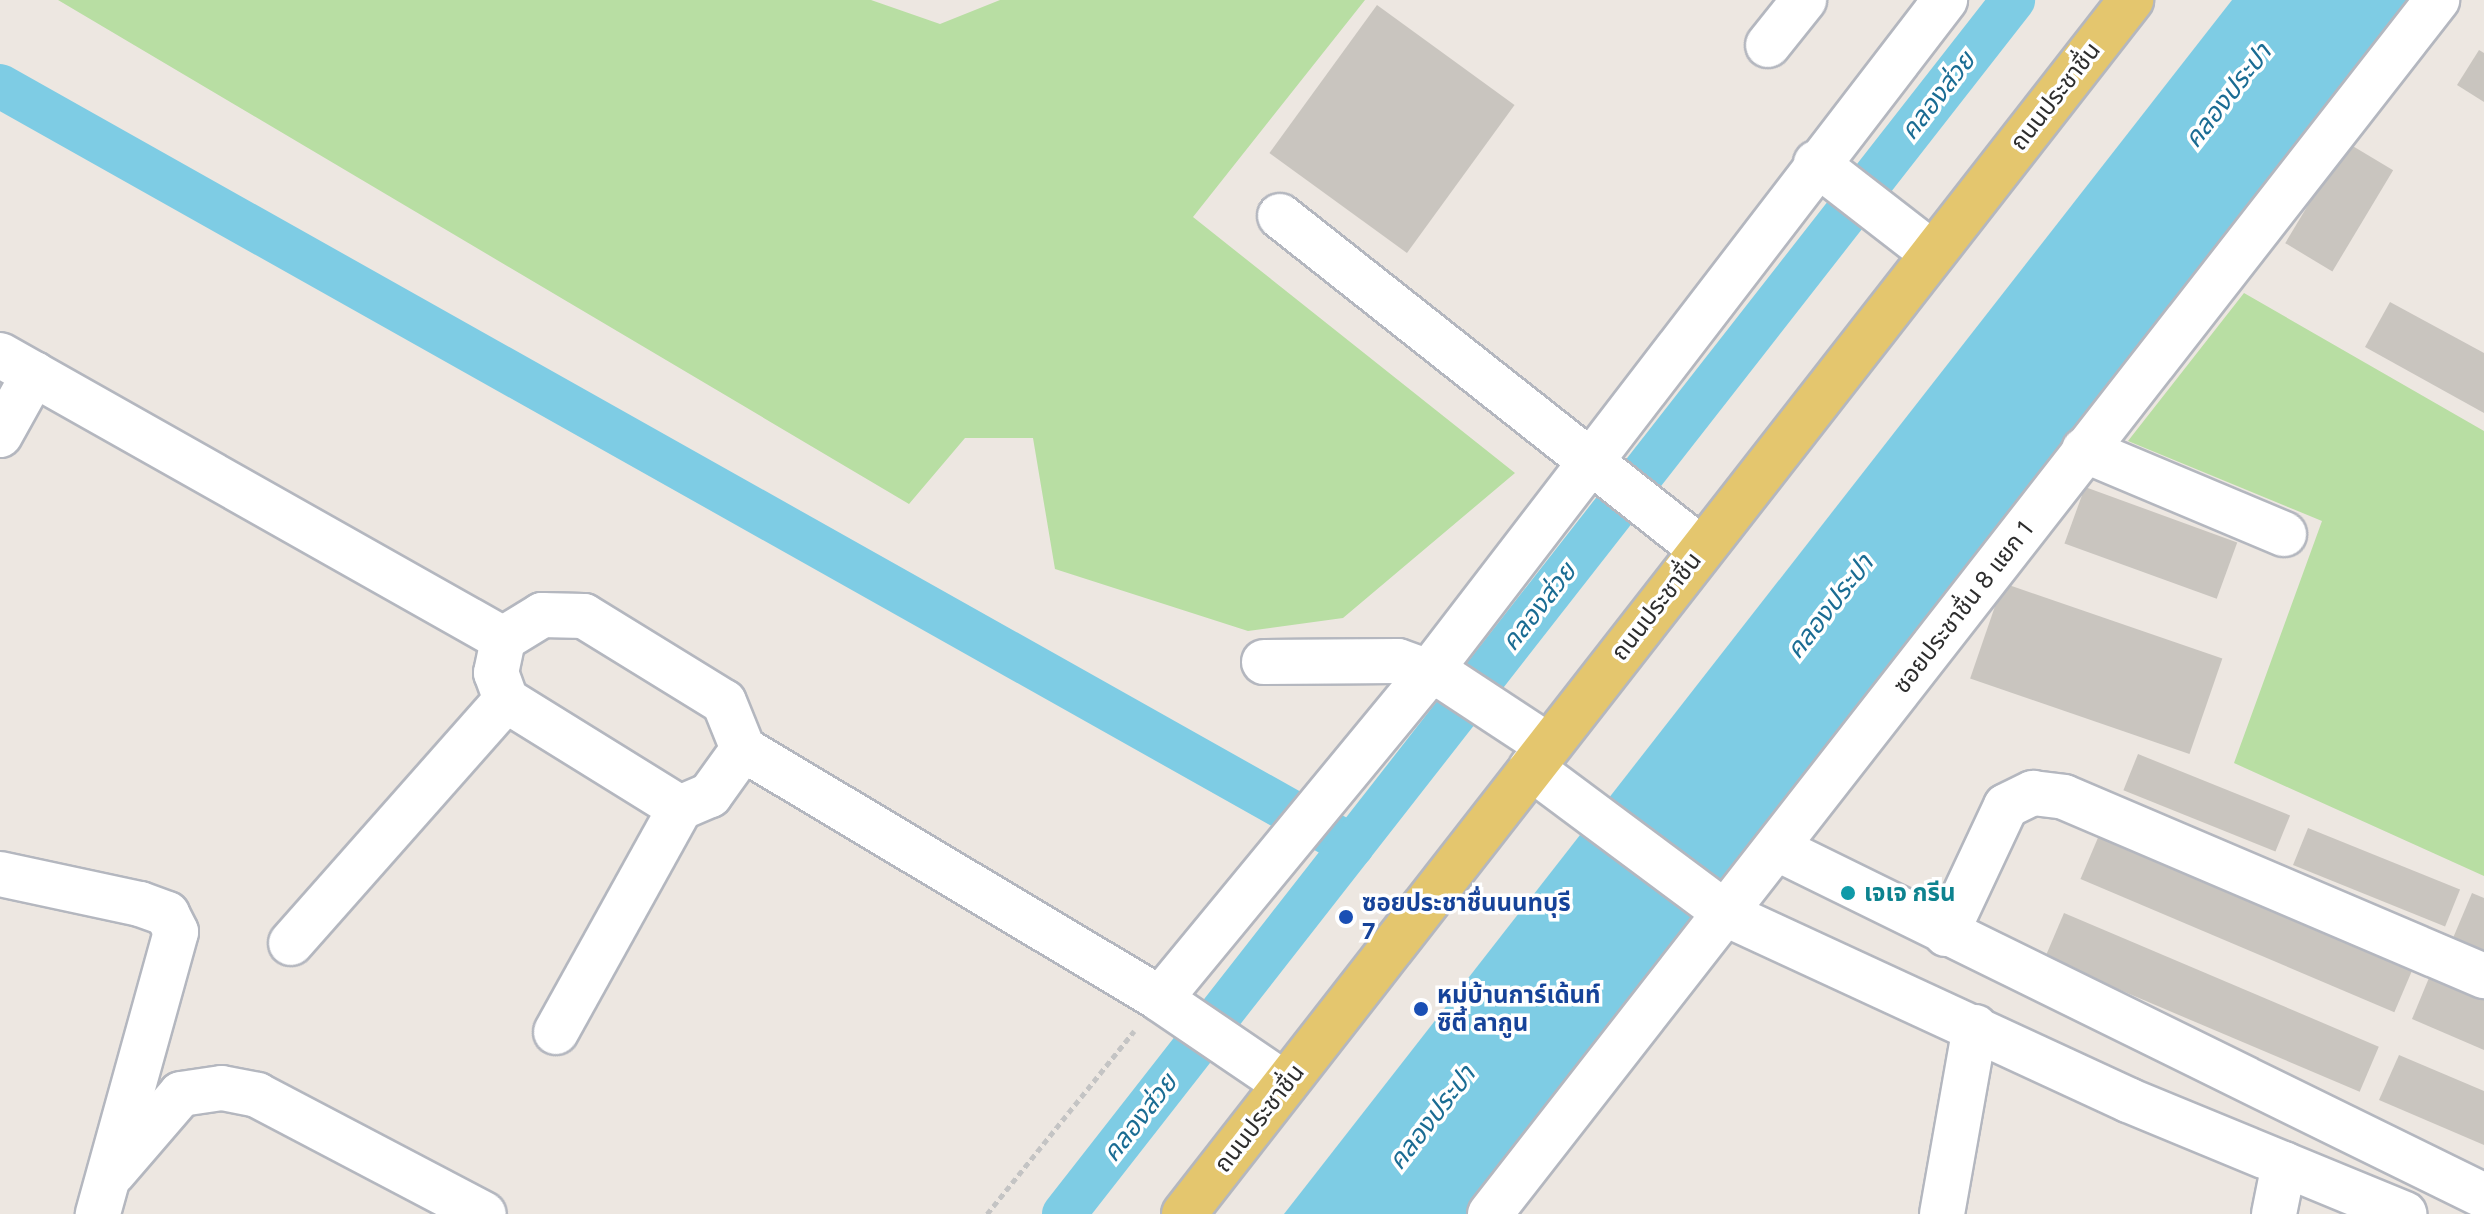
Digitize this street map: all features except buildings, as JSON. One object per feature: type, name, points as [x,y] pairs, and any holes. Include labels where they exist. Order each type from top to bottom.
[{"type":"main road","name":"ถนนประชาชื่น","points":[[1184,1214],[1700,548],[2131,0]]},
{"type":"street","points":[[1768,45],[1804,0]]},
{"type":"street","points":[[1170,1006],[1297,836],[1438,674],[1598,468],[1825,170],[1945,0]]},
{"type":"street","name":"ซอยประชาชื่น 8 แยก 1","points":[[1490,1214],[1724,913],[1778,849],[2084,450],[2437,0]]},
{"type":"street","points":[[1825,170],[1932,253]]},
{"type":"street","points":[[1280,216],[1700,548]]},
{"type":"street","points":[[0,435],[17,365],[503,639]]},
{"type":"street","points":[[2084,450],[2284,534]]},
{"type":"street","points":[[680,808],[506,700],[496,673],[503,639],[542,615],[584,616],[724,702],[743,749],[1170,1006],[1285,1084]]},
{"type":"street","points":[[1264,662],[1370,657],[1438,674],[1493,711],[1539,757],[1581,807],[1724,913],[2284,1164],[2359,1205],[2404,1214]]},
{"type":"street","points":[[291,943],[506,700]]},
{"type":"street","points":[[556,1032],[680,808],[710,795],[743,749]]},
{"type":"street","points":[[1946,934],[2006,806],[2033,793],[2064,797],[2484,976]]},
{"type":"street","points":[[1778,849],[2484,1196]]},
{"type":"street","points":[[0,874],[140,904],[167,914],[176,932],[102,1198]]},
{"type":"street","points":[[1942,1214],[1975,1027]]},
{"type":"street","points":[[102,1198],[181,1094],[222,1088],[257,1095],[484,1214]]},
{"type":"street","points":[[2274,1214],[2284,1164]]},
{"type":"path","points":[[987,1214],[1170,1006]]},
{"type":"green space","points":[[58,0],[871,0],[940,24],[1000,0],[1365,0],[1193,217],[1515,473],[1343,618],[1248,631],[1055,569],[1033,438],[965,438],[909,504]]},
{"type":"green space","points":[[2244,293],[2484,431],[2484,876],[2234,763],[2322,521],[2128,441]]},
{"type":"water","name":"คลองประปา","points":[[2232,0],[2424,0],[1475,1214],[1284,1214]]},
{"type":"waterway","name":"คลองส่วย","points":[[1064,1214],[2013,0]]},
{"type":"waterway","points":[[0,86],[1352,846]]},
{"type":"place","name":"เจเจ กรีน","points":[[1848,893]]},
{"type":"place","name":"ซอยประชาชื่นนนทบุรี 7","points":[[1346,917]]},
{"type":"place","name":"หมู่บ้านการ์เด้นท์ ซิตี้ ลากูน","points":[[1421,1009]]}]
